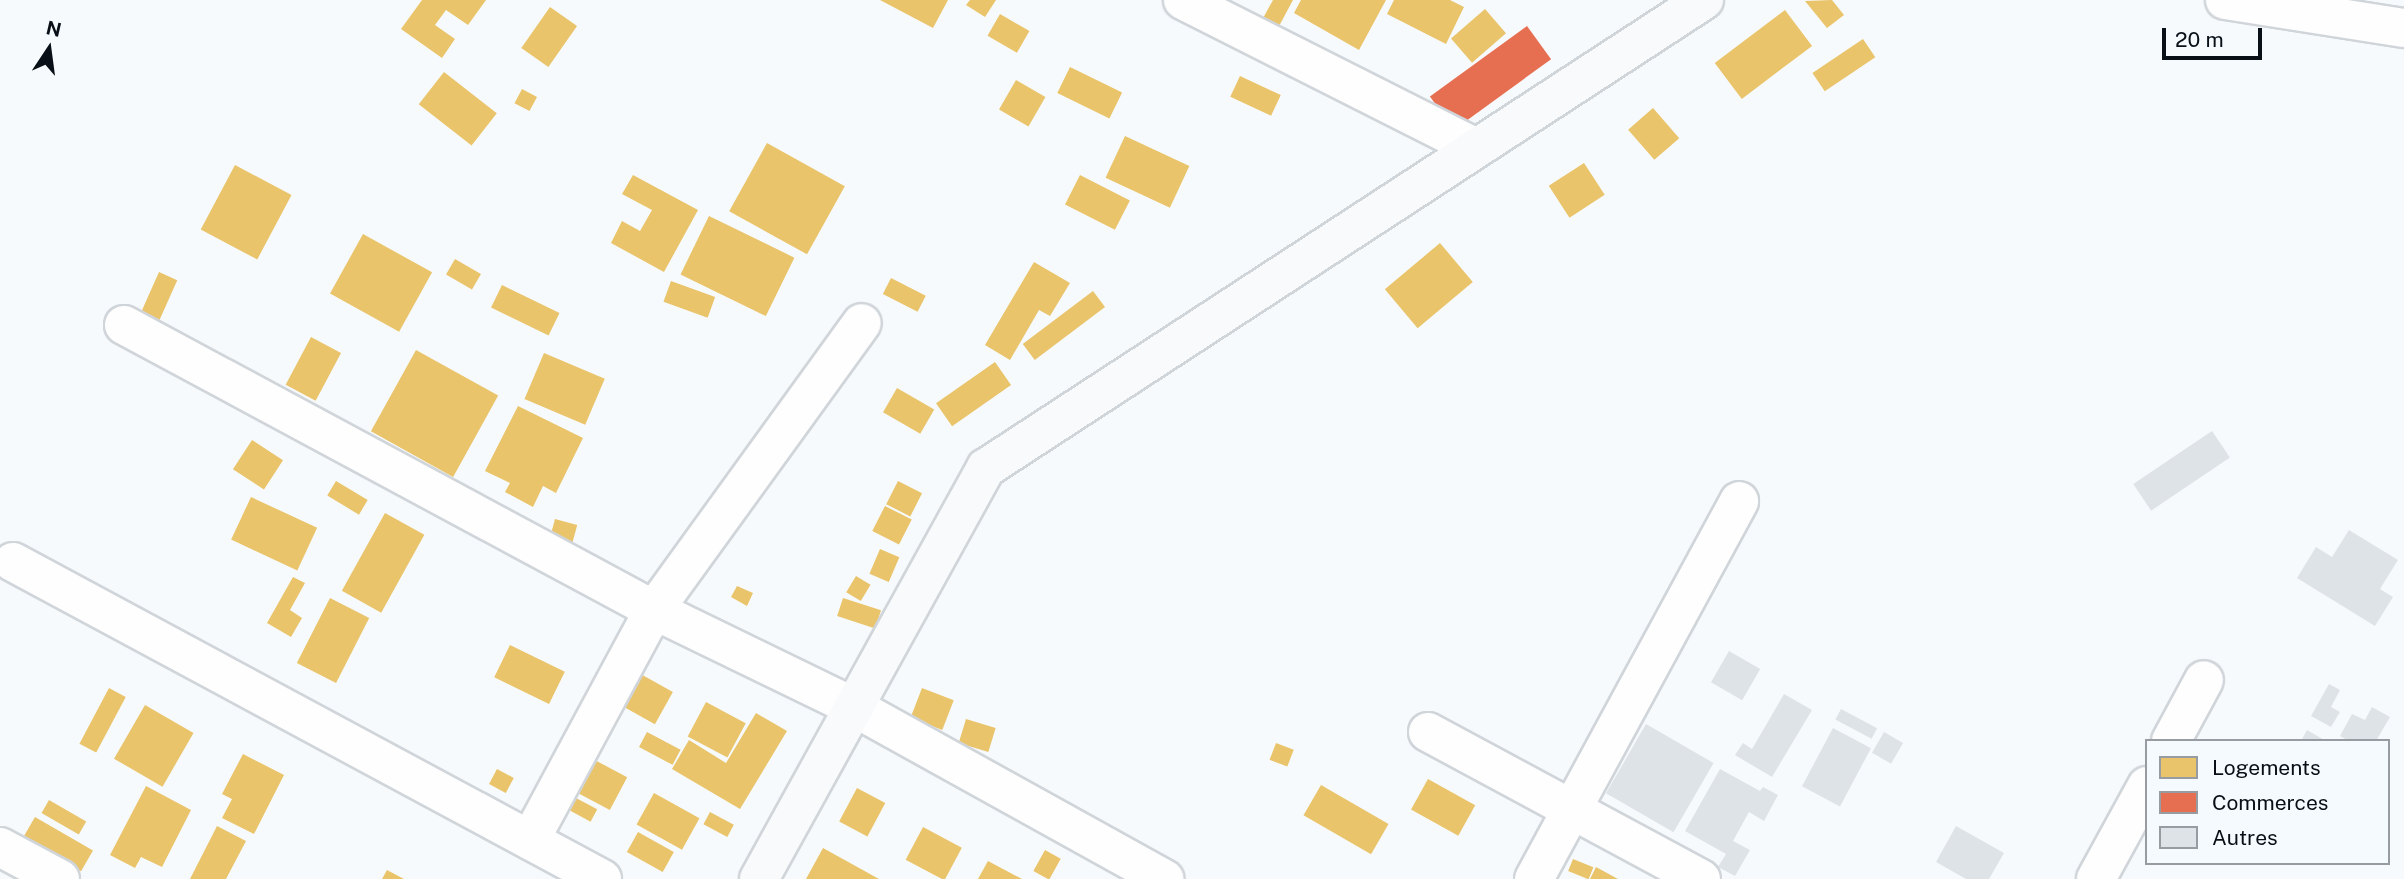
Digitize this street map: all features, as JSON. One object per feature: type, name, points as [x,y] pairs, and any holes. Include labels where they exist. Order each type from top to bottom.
[{"type":"street","points":[[1183,0],[1474,147]]},
{"type":"street","points":[[759,879],[986,468],[1474,147],[1704,0]]},
{"type":"street","points":[[2225,0],[2357,10],[2404,28]]},
{"type":"street","points":[[530,840],[654,610],[862,323]]},
{"type":"street","points":[[124,325],[654,610],[854,707],[1164,879]]},
{"type":"street","points":[[1534,879],[1738,501]]},
{"type":"street","points":[[13,562],[602,879]]},
{"type":"street","points":[[2172,739],[2204,680]]},
{"type":"street","points":[[1428,732],[1701,879]]},
{"type":"street","points":[[2096,879],[2145,790]]},
{"type":"street","points":[[0,847],[60,879]]},
{"type":"building: Logements","points":[[422,0],[486,0],[468,25],[446,10],[435,25],[455,39],[442,58],[401,29]]},
{"type":"building: Logements","points":[[880,0],[948,0],[933,28]]},
{"type":"building: Logements","points":[[970,0],[996,0],[985,17],[966,5]]},
{"type":"building: Logements","points":[[1273,0],[1293,0],[1278,28],[1262,20]]},
{"type":"building: Logements","points":[[1301,0],[1386,0],[1359,50],[1294,13]]},
{"type":"building: Logements","points":[[1394,0],[1450,0],[1464,7],[1446,44],[1387,14]]},
{"type":"building: Logements","points":[[1832,0],[1844,15],[1827,28],[1805,1]]},
{"type":"building: Logements","points":[[550,7],[577,26],[548,67],[521,48]]},
{"type":"building: Logements","points":[[1485,9],[1506,33],[1472,63],[1451,39]]},
{"type":"building: Logements","points":[[1785,10],[1812,46],[1742,99],[1715,63]]},
{"type":"building: Logements","points":[[1000,14],[1029,31],[1017,53],[988,36]]},
{"type":"building: Logements","points":[[1863,39],[1875,57],[1825,91],[1812,73]]},
{"type":"building: Logements","points":[[1070,67],[1122,92],[1109,118],[1057,93]]},
{"type":"building: Logements","points":[[444,72],[497,113],[472,146],[419,104]]},
{"type":"building: Logements","points":[[1240,76],[1281,95],[1271,116],[1230,97]]},
{"type":"building: Logements","points":[[1016,80],[1045,97],[1028,126],[999,109]]},
{"type":"building: Logements","points":[[522,89],[537,97],[529,111],[514,103]]},
{"type":"building: Logements","points":[[1653,108],[1679,138],[1654,160],[1628,130]]},
{"type":"building: Logements","points":[[1125,136],[1189,166],[1170,208],[1106,178]]},
{"type":"building: Logements","points":[[767,143],[845,186],[807,254],[729,211]]},
{"type":"building: Logements","points":[[1584,163],[1605,195],[1569,218],[1549,186]]},
{"type":"building: Logements","points":[[235,165],[292,195],[257,260],[201,229]]},
{"type":"building: Logements","points":[[633,175],[698,210],[664,272],[611,243],[622,221],[640,231],[652,210],[622,194]]},
{"type":"building: Logements","points":[[1080,175],[1130,200],[1115,230],[1065,204]]},
{"type":"building: Logements","points":[[709,216],[794,258],[766,316],[681,274]]},
{"type":"building: Logements","points":[[363,234],[432,272],[399,332],[330,293]]},
{"type":"building: Logements","points":[[1440,243],[1473,282],[1418,328],[1385,289]]},
{"type":"building: Logements","points":[[455,259],[481,274],[472,290],[446,275]]},
{"type":"building: Logements","points":[[1034,262],[1070,283],[1050,316],[1039,310],[1010,360],[985,345]]},
{"type":"building: Logements","points":[[159,272],[177,280],[158,323],[140,315]]},
{"type":"building: Logements","points":[[891,278],[926,296],[918,312],[883,294]]},
{"type":"building: Logements","points":[[671,281],[715,297],[708,318],[663,302]]},
{"type":"building: Logements","points":[[502,285],[560,313],[549,336],[491,307]]},
{"type":"building: Logements","points":[[1093,291],[1105,307],[1035,360],[1023,344]]},
{"type":"building: Logements","points":[[311,337],[341,353],[316,401],[286,385]]},
{"type":"building: Logements","points":[[416,350],[498,396],[453,477],[371,431]]},
{"type":"building: Logements","points":[[544,353],[605,379],[585,425],[524,399]]},
{"type":"building: Logements","points":[[995,362],[1011,385],[952,426],[936,403]]},
{"type":"building: Logements","points":[[897,388],[934,409],[920,434],[883,412]]},
{"type":"building: Logements","points":[[518,406],[583,438],[556,493],[543,486],[533,507],[505,492],[510,483],[485,471]]},
{"type":"building: Logements","points":[[252,440],[283,460],[264,490],[233,469]]},
{"type":"building: Logements","points":[[336,481],[368,500],[359,515],[327,496]]},
{"type":"building: Logements","points":[[898,481],[922,493],[910,516],[886,504]]},
{"type":"building: Logements","points":[[251,497],[317,528],[297,570],[231,540]]},
{"type":"building: Logements","points":[[885,506],[912,520],[899,545],[872,531]]},
{"type":"building: Logements","points":[[385,513],[424,535],[381,613],[342,591]]},
{"type":"building: Logements","points":[[555,519],[577,525],[572,544],[550,538]]},
{"type":"building: Logements","points":[[880,549],[899,557],[889,582],[869,574]]},
{"type":"building: Logements","points":[[856,576],[871,585],[861,601],[846,592]]},
{"type":"building: Logements","points":[[293,577],[305,583],[290,610],[302,618],[291,637],[267,623]]},
{"type":"building: Logements","points":[[737,586],[753,593],[747,606],[731,597]]},
{"type":"building: Logements","points":[[330,598],[369,618],[336,683],[297,663]]},
{"type":"building: Logements","points":[[843,598],[881,610],[875,628],[837,616]]},
{"type":"building: Logements","points":[[510,645],[565,672],[549,704],[494,677]]},
{"type":"building: Logements","points":[[637,672],[673,692],[655,724],[619,704]]},
{"type":"building: Logements","points":[[109,688],[126,697],[96,753],[79,744]]},
{"type":"building: Logements","points":[[922,688],[954,700],[942,730],[911,718]]},
{"type":"building: Logements","points":[[706,702],[746,723],[727,758],[688,736]]},
{"type":"building: Logements","points":[[145,705],[193,733],[162,787],[114,759]]},
{"type":"building: Logements","points":[[756,713],[787,731],[740,809],[672,769],[689,740],[726,763]]},
{"type":"building: Logements","points":[[966,719],[996,728],[988,752],[959,743]]},
{"type":"building: Logements","points":[[647,732],[681,750],[673,765],[639,747]]},
{"type":"building: Logements","points":[[1276,743],[1294,750],[1287,767],[1270,760]]},
{"type":"building: Logements","points":[[243,754],[284,775],[254,834],[222,818],[232,799],[222,794]]},
{"type":"building: Logements","points":[[591,758],[627,777],[610,810],[574,791]]},
{"type":"building: Logements","points":[[497,769],[514,778],[506,793],[489,784]]},
{"type":"building: Logements","points":[[1428,779],[1475,805],[1458,836],[1411,810]]},
{"type":"building: Logements","points":[[1321,785],[1389,824],[1371,854],[1304,815]]},
{"type":"building: Logements","points":[[146,786],[191,810],[162,867],[141,857],[135,868],[110,855]]},
{"type":"building: Logements","points":[[857,788],[885,803],[867,837],[839,822]]},
{"type":"building: Logements","points":[[654,793],[699,818],[682,850],[637,824]]},
{"type":"building: Logements","points":[[576,798],[597,809],[591,822],[569,810]]},
{"type":"building: Logements","points":[[49,800],[86,822],[79,834],[42,813]]},
{"type":"building: Logements","points":[[710,812],[734,825],[727,837],[703,824]]},
{"type":"building: Logements","points":[[35,817],[93,850],[81,871],[23,838]]},
{"type":"building: Logements","points":[[217,826],[246,841],[226,879],[190,879]]},
{"type":"building: Logements","points":[[923,827],[962,848],[945,879],[906,860]]},
{"type":"building: Logements","points":[[638,832],[674,852],[663,872],[627,852]]},
{"type":"building: Logements","points":[[823,848],[879,879],[806,879]]},
{"type":"building: Logements","points":[[1045,850],[1061,859],[1050,879],[1033,871]]},
{"type":"building: Logements","points":[[1573,859],[1593,867],[1589,879],[1568,871]]},
{"type":"building: Logements","points":[[988,861],[1022,879],[978,879]]},
{"type":"building: Logements","points":[[1596,867],[1618,879],[1590,879]]},
{"type":"building: Logements","points":[[387,870],[404,879],[382,879]]},
{"type":"building: Commerces","points":[[1527,26],[1551,59],[1454,130],[1430,97]]},
{"type":"building: Autres","points":[[2212,431],[2230,458],[2151,511],[2133,484]]},
{"type":"building: Autres","points":[[2349,530],[2398,560],[2380,589],[2393,597],[2375,626],[2297,578],[2316,547],[2332,557]]},
{"type":"building: Autres","points":[[1729,651],[1760,669],[1742,700],[1711,682]]},
{"type":"building: Autres","points":[[2329,684],[2340,690],[2331,707],[2340,712],[2331,727],[2311,716]]},
{"type":"building: Autres","points":[[1784,694],[1812,710],[1772,777],[1735,755],[1743,743],[1752,749]]},
{"type":"building: Autres","points":[[2372,707],[2390,717],[2377,739],[2345,739],[2340,736],[2352,714],[2365,720]]},
{"type":"building: Autres","points":[[1841,709],[1877,728],[1872,739],[1835,720]]},
{"type":"building: Autres","points":[[1646,724],[1714,763],[1674,832],[1606,793]]},
{"type":"building: Autres","points":[[1833,728],[1871,748],[1840,806],[1802,786]]},
{"type":"building: Autres","points":[[2307,730],[2323,739],[2302,739]]},
{"type":"building: Autres","points":[[1884,732],[1903,743],[1891,764],[1872,753]]},
{"type":"building: Autres","points":[[1720,769],[1760,791],[1763,787],[1778,795],[1764,821],[1749,812],[1733,841],[1750,850],[1735,876],[1718,867],[1726,854],[1685,831]]},
{"type":"building: Autres","points":[[1956,826],[2004,853],[1989,879],[1966,879],[1936,862]]}]
